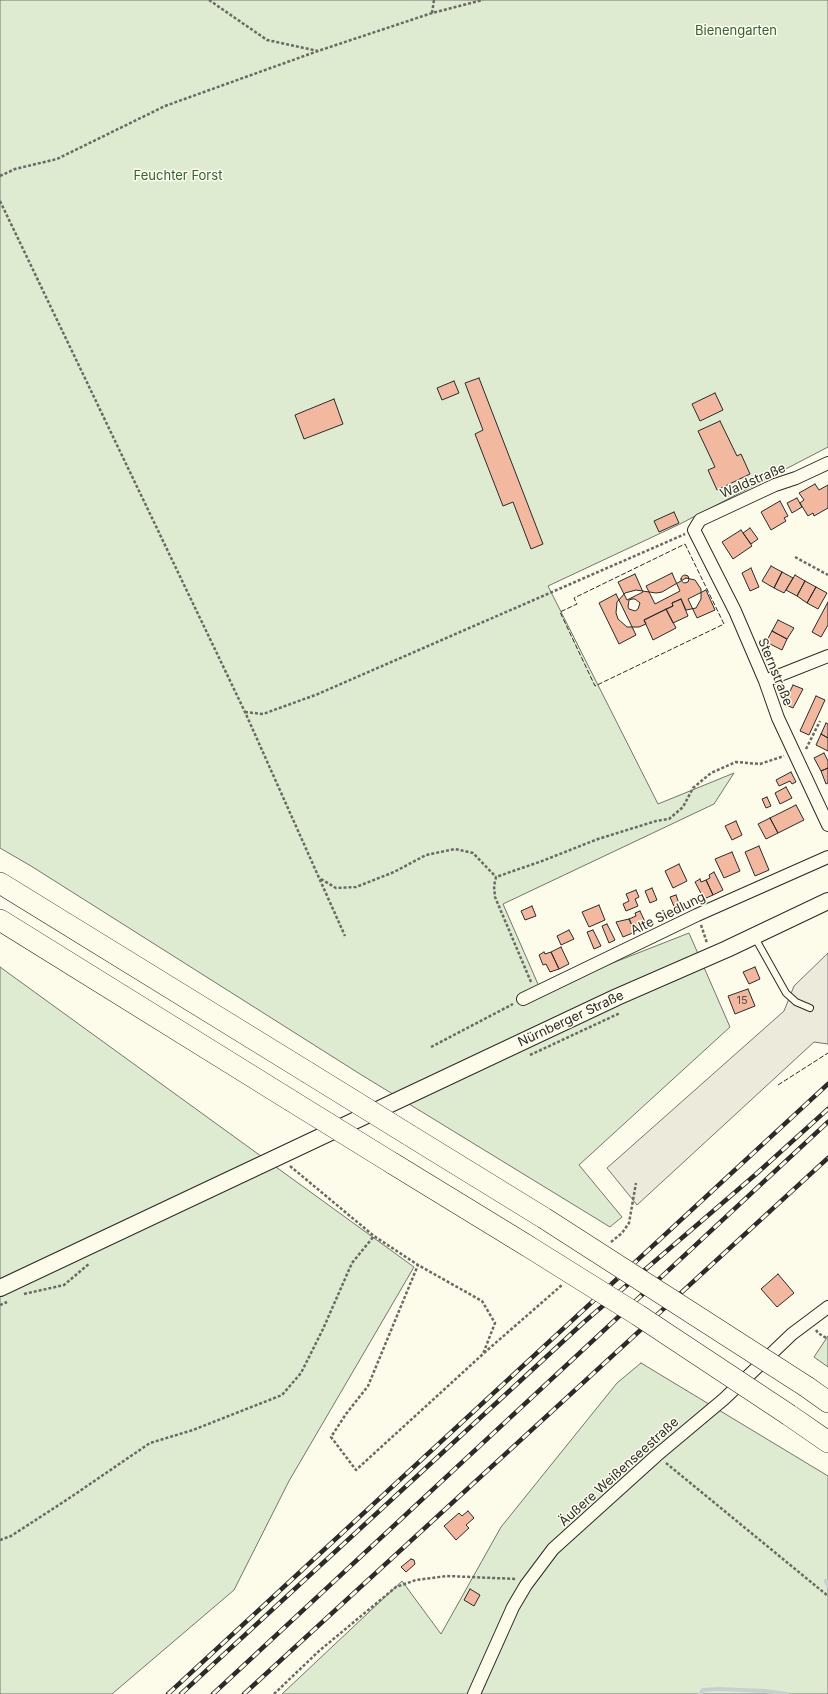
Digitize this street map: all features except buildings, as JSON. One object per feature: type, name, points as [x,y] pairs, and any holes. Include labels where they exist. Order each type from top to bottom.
[{"type":"highway","points":[[0,883],[544,1218],[828,1402]]},
{"type":"highway","points":[[0,920],[638,1315],[789,1414],[828,1442]]},
{"type":"main road","name":"Nürnberger Straße","points":[[0,1288],[314,1138],[655,979],[712,956],[828,901]]},
{"type":"street","name":"Waldstraße","points":[[694,530],[700,520],[775,485],[796,478],[828,463]]},
{"type":"street","name":"Sternstraße","points":[[694,530],[735,611],[765,681],[778,718],[828,825]]},
{"type":"street","points":[[765,681],[828,656]]},
{"type":"street","name":"Alte Siedlung","points":[[522,999],[697,915],[828,857]]},
{"type":"street","name":"Äußere Weißenseestraße","points":[[474,1694],[513,1607],[526,1585],[553,1550],[656,1456],[724,1399],[792,1334],[828,1307]]},
{"type":"lane","points":[[754,936],[786,994],[796,1002],[810,1008]]},
{"type":"path","points":[[209,0],[267,40],[318,51]]},
{"type":"path","points":[[432,13],[434,0]]},
{"type":"path","points":[[0,176],[15,169],[57,159],[165,106],[318,51],[432,13],[483,0]]},
{"type":"path","points":[[0,200],[245,712],[321,879],[345,936]]},
{"type":"path","points":[[245,712],[263,714],[318,694],[694,530]]},
{"type":"path","points":[[795,557],[828,575]]},
{"type":"path","points":[[496,877],[542,862],[598,839],[656,821],[669,819],[683,807],[693,788],[711,773],[736,762],[760,764],[796,756],[803,756],[820,721]]},
{"type":"path","points":[[321,879],[336,888],[356,887],[394,872],[426,855],[455,849],[473,853],[496,877]]},
{"type":"path","points":[[496,877],[494,886],[495,897],[535,994]]},
{"type":"path","points":[[697,915],[712,956]]},
{"type":"path","points":[[706,940],[711,938]]},
{"type":"path","points":[[431,1047],[522,999]]},
{"type":"path","points":[[284,1153],[289,1165],[374,1236],[418,1265],[482,1301],[495,1323],[483,1354]]},
{"type":"path","points":[[610,1243],[622,1233],[629,1223],[636,1183]]},
{"type":"path","points":[[0,1540],[11,1536],[150,1443],[193,1430],[282,1395],[301,1372],[323,1329],[352,1263],[374,1236]]},
{"type":"path","points":[[418,1265],[368,1386],[346,1414],[331,1437],[356,1470],[562,1284]]},
{"type":"path","points":[[656,1456],[828,1596]]},
{"type":"path","points":[[274,1694],[318,1651],[396,1587],[416,1580],[447,1576],[516,1578],[526,1585]]},
{"type":"green space","name":"Feuchter Forst","points":[[0,0],[828,0],[828,447],[678,525],[548,586],[658,804],[734,773],[714,804],[503,904],[541,991],[689,933],[730,1027],[579,1165],[622,1217],[610,1227],[360,1074],[31,866],[0,848]]},
{"type":"green space","points":[[0,967],[414,1267],[289,1481],[234,1590],[112,1694],[0,1694]]},
{"type":"green space","points":[[828,1336],[828,1367],[814,1357]]},
{"type":"green space","points":[[641,1363],[828,1476],[828,1694],[282,1694],[402,1581],[441,1634],[501,1527],[617,1383]]},
{"type":"shaded area","points":[[828,953],[828,1044],[814,1042],[637,1205],[607,1168],[784,1011],[794,986]]},
{"type":"waterway","points":[[826,1581],[828,1586]]},
{"type":"waterway","points":[[700,1694],[703,1690],[718,1689],[765,1691],[787,1694]]},
{"type":"railway","points":[[168,1694],[828,1084]]},
{"type":"railway","points":[[181,1694],[583,1323],[755,1175],[828,1109]]},
{"type":"railway","points":[[213,1694],[828,1122]]},
{"type":"railway","points":[[244,1694],[828,1158]]},
{"type":"fence","points":[[685,544],[724,624],[595,686],[560,612],[577,604],[574,598],[685,544]]},
{"type":"fence","points":[[778,1085],[828,1053]]},
{"type":"park label","name":"Bienengarten","points":[[736,31]]}]
